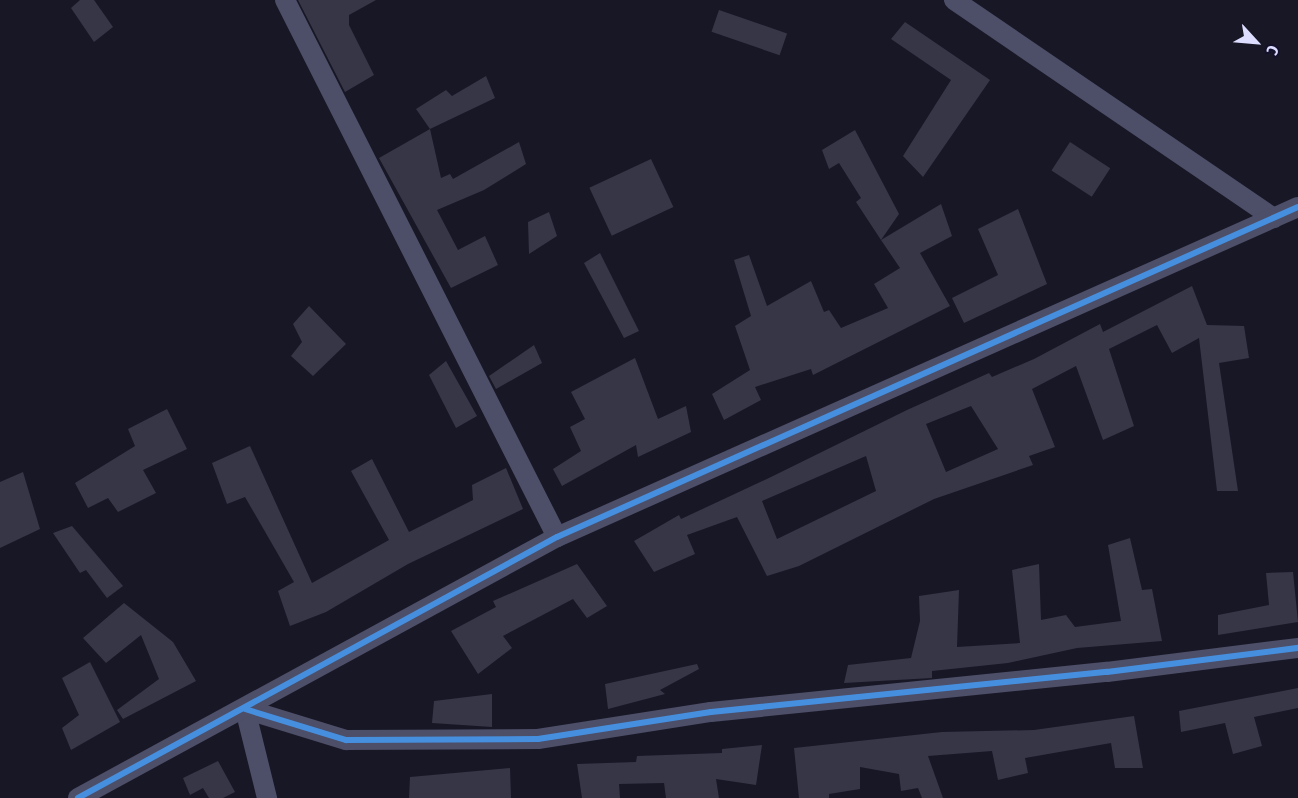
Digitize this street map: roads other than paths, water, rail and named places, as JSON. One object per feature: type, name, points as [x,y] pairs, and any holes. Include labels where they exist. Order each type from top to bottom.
[{"type":"street","points":[[285,0],[557,537]]},
{"type":"street","points":[[954,0],[1274,218]]},
{"type":"street","points":[[78,798],[557,537],[1298,207]]},
{"type":"street","points":[[245,709],[346,740],[538,740],[711,712],[1107,672],[1298,648]]},
{"type":"street","points":[[245,709],[267,798]]}]
